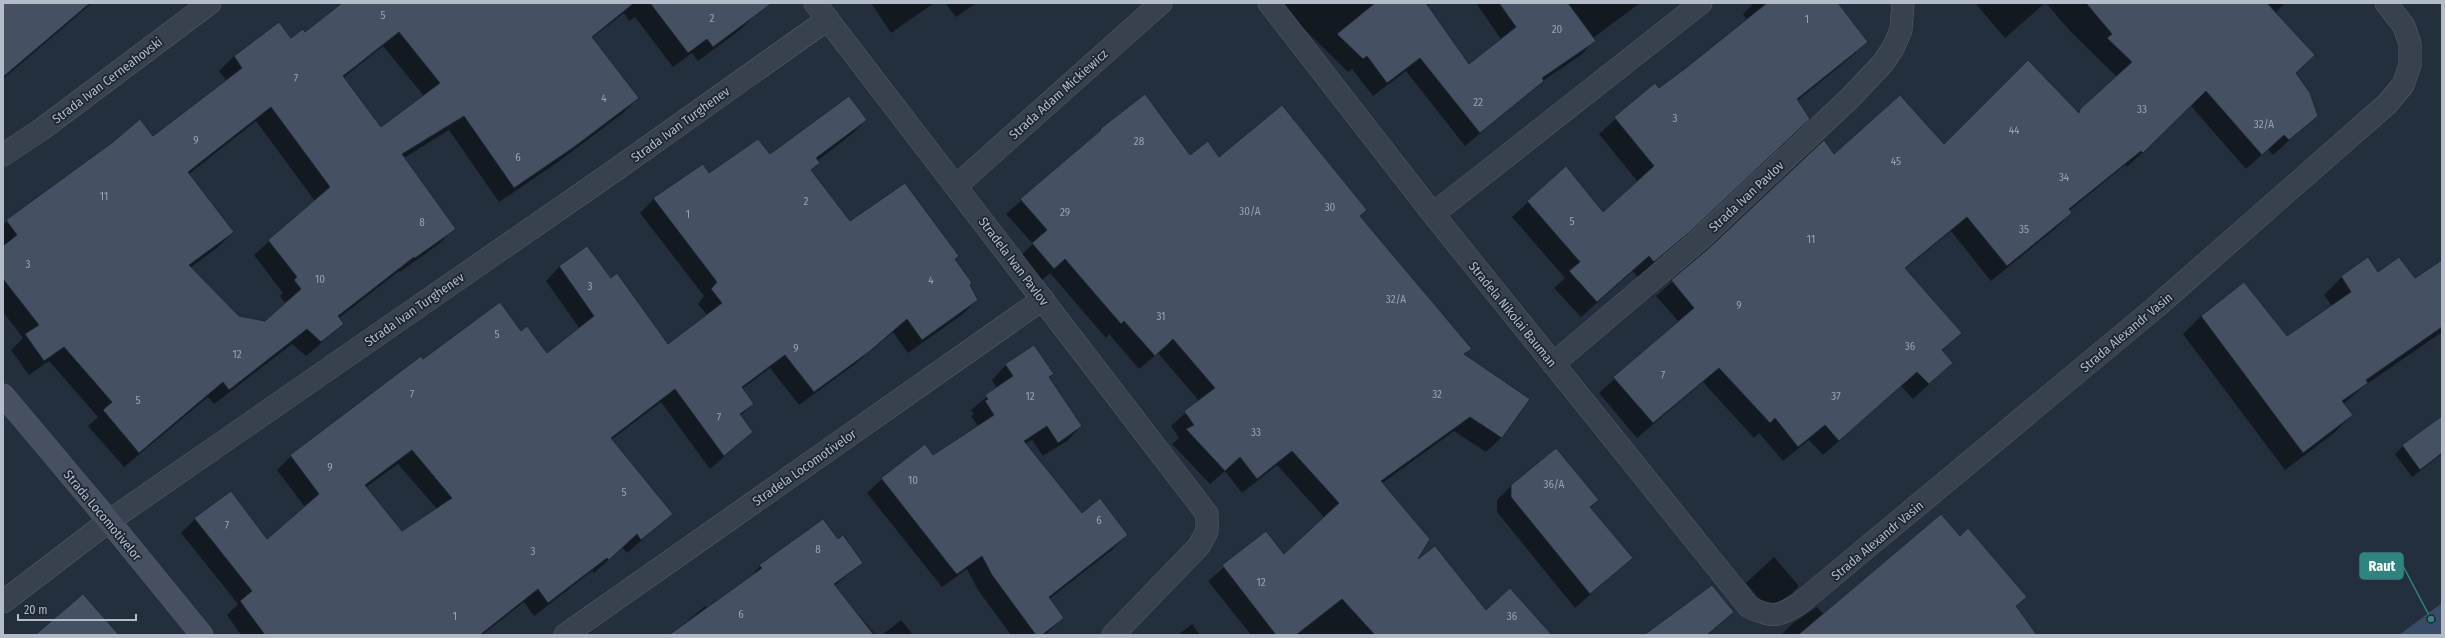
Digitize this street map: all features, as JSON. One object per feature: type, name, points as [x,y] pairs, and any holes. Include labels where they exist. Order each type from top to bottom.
[{"type":"main road","name":"Strada Locomotivelor","points":[[3,395],[202,635]]},
{"type":"street","name":"Strada Ivan Cerneahovski","points":[[3,155],[42,129],[210,3]]},
{"type":"street","name":"Strada Adam Mickiewicz","points":[[956,186],[1161,3]]},
{"type":"street","name":"Stradela Nikolai Bauman","points":[[1269,3],[1433,214],[1749,608],[1765,615]]},
{"type":"street","points":[[1433,214],[1701,3]]},
{"type":"street","name":"Strada Ivan Pavlov","points":[[1553,364],[1699,240],[1850,98],[1883,63],[1893,48],[1901,30],[1903,3]]},
{"type":"street","name":"Strada Alexandr Vasin","points":[[1765,615],[1782,615],[1805,599],[2156,307],[2387,104],[2404,85],[2410,66],[2410,44],[2404,26],[2386,3]]},
{"type":"street","name":"Stradela Ivan Pavlov","points":[[822,11],[1207,514],[1207,531],[1199,546],[1113,635]]},
{"type":"street","name":"Strada Ivan Turghenev","points":[[3,602],[109,521],[614,171],[822,11]]},
{"type":"street","name":"Stradela Locomotivelor","points":[[565,635],[1043,299]]},
{"type":"water","points":[[2442,603],[2442,635],[2399,635]]},
{"type":"building","points":[[3,3],[90,3],[3,77]]},
{"type":"building","points":[[342,3],[634,3],[592,37],[639,98],[574,147],[514,188],[464,116],[402,154],[456,229],[415,258],[414,257],[338,316],[344,324],[321,342],[307,329],[229,390],[223,382],[139,453],[103,410],[112,402],[64,347],[44,361],[25,334],[39,325],[3,279],[3,246],[17,235],[6,220],[113,142],[140,119],[153,136],[242,68],[234,56],[279,22],[291,38],[303,29],[305,32]],"holes":[[[399,32],[440,83],[381,127],[343,76]],[[271,107],[330,187],[268,240],[297,277],[294,280],[301,289],[265,321],[239,316],[189,265],[234,232],[188,172]]]},
{"type":"building","points":[[650,3],[772,3],[713,47],[707,39],[688,53]]},
{"type":"building","points":[[1375,3],[1426,3],[1469,64],[1516,27],[1499,3],[1568,3],[1596,41],[1542,78],[1544,81],[1480,133],[1420,58],[1387,83],[1367,56],[1363,59],[1337,34]]},
{"type":"building","points":[[1767,3],[1838,3],[1868,42],[1797,99],[1810,119],[1691,231],[1654,262],[1649,256],[1597,302],[1569,271],[1580,262],[1527,201],[1566,166],[1603,212],[1654,166],[1614,117],[1655,83],[1659,88]]},
{"type":"building","points":[[2086,3],[2267,3],[2315,55],[2296,73],[2310,93],[2318,116],[2289,140],[2284,135],[2262,155],[2206,91],[2143,153],[2141,151],[2069,209],[2072,213],[2007,266],[1967,217],[1905,268],[1962,333],[1942,350],[1953,363],[1929,384],[1917,372],[1839,441],[1825,425],[1798,447],[1775,418],[1770,423],[1719,368],[1653,423],[1613,377],[1694,308],[1671,280],[1708,249],[1824,140],[1834,154],[1900,95],[1944,144],[2028,60],[2079,113],[2080,109],[2132,62],[2107,38],[2112,34]]},
{"type":"building","points":[[1145,94],[1190,155],[1208,141],[1219,157],[1282,105],[1367,210],[1360,216],[1472,349],[1464,354],[1530,399],[1502,438],[1470,417],[1381,481],[1430,539],[1418,559],[1435,546],[1486,610],[1510,588],[1552,635],[1375,635],[1342,599],[1296,635],[1276,635],[1222,565],[1266,531],[1284,554],[1339,503],[1292,451],[1257,479],[1240,457],[1225,471],[1186,429],[1194,425],[1184,411],[1215,388],[1173,339],[1155,356],[1124,321],[1121,324],[1065,259],[1054,269],[1032,243],[1047,230],[1020,199],[1101,130],[1100,129]]},
{"type":"building","points":[[849,96],[867,120],[816,158],[820,163],[811,170],[850,221],[905,183],[959,256],[955,259],[972,283],[970,285],[978,300],[922,340],[907,319],[870,351],[814,392],[785,355],[742,387],[754,404],[740,414],[753,432],[724,456],[675,389],[611,438],[673,514],[641,540],[637,534],[609,560],[607,558],[548,603],[538,589],[480,635],[265,635],[240,601],[252,591],[194,518],[231,491],[267,539],[319,494],[290,455],[421,356],[423,359],[500,302],[521,331],[527,326],[547,353],[594,316],[559,266],[587,246],[611,278],[617,273],[668,344],[722,303],[711,289],[717,282],[653,198],[703,164],[709,173],[758,139],[770,154]],"holes":[[[412,450],[452,498],[402,531],[365,485]]]},
{"type":"building","points":[[2368,257],[2378,272],[2399,257],[2415,278],[2442,260],[2442,327],[2366,380],[2368,383],[2342,401],[2353,415],[2303,453],[2201,316],[2244,282],[2287,336],[2351,292],[2341,276]]},
{"type":"building","points":[[1034,345],[1054,374],[1049,377],[1082,426],[1058,443],[1047,426],[1024,441],[1082,513],[1100,498],[1128,535],[1049,597],[1064,618],[1042,635],[1036,635],[992,575],[982,556],[957,574],[881,478],[925,444],[933,455],[994,415],[985,401],[988,399],[985,395],[1013,376],[1005,364]]},
{"type":"building","points":[[2442,416],[2442,453],[2420,470],[2402,445]]},
{"type":"building","points":[[1556,448],[1599,500],[1590,507],[1633,558],[1590,594],[1511,497],[1511,485]]},
{"type":"building","points":[[1941,514],[1960,536],[1968,528],[2027,597],[2016,606],[2037,635],[1798,635]]},
{"type":"building","points":[[823,519],[838,539],[843,535],[863,563],[834,584],[874,635],[669,635],[762,568],[759,565]]},
{"type":"building","points":[[1712,585],[1734,612],[1707,635],[1644,635]]},
{"type":"building","points":[[83,594],[119,635],[35,635]]},
{"type":"place","name":"Raut","points":[[2431,619]]}]
